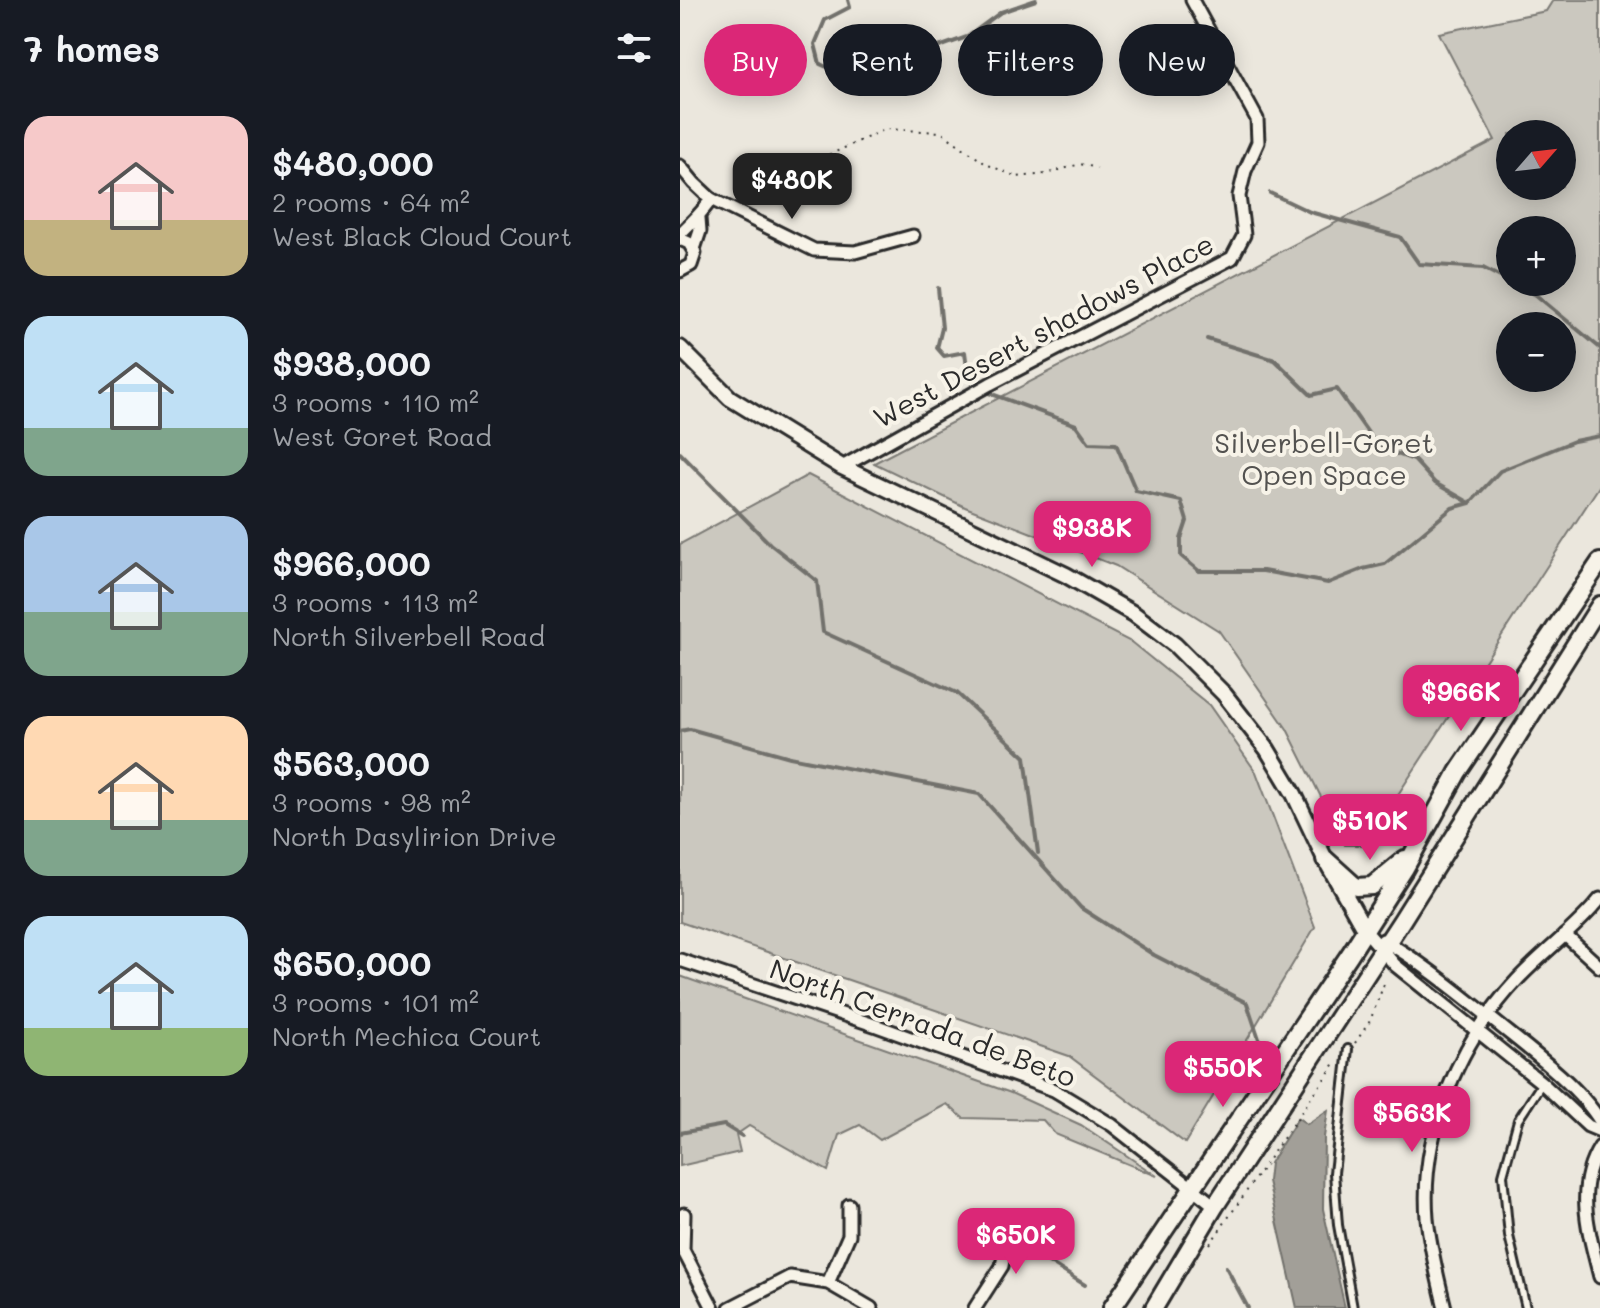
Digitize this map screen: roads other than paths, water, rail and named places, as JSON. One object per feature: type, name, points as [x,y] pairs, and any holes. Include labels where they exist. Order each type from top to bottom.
[{"type":"main road","points":[[1112,1308],[1365,930],[1415,850],[1458,772],[1600,562]]},
{"type":"main road","points":[[1154,1308],[1215,1206],[1385,948],[1600,605]]},
{"type":"main road","points":[[1325,859],[1356,887],[1372,886],[1415,850]]},
{"type":"street","name":"West Desert shadows Place","points":[[842,467],[990,384],[1232,258],[1244,235],[1239,196],[1245,171],[1258,142],[1257,119],[1192,0]]},
{"type":"street","points":[[680,166],[711,199],[787,239],[823,251],[855,252],[913,236]]},
{"type":"street","points":[[694,249],[680,237],[691,222],[699,218],[711,199]]},
{"type":"street","points":[[680,271],[686,270],[694,261],[700,231],[699,218]]},
{"type":"street","points":[[680,348],[730,398],[842,467],[1066,575],[1134,614],[1175,645],[1224,694],[1267,749],[1365,930],[1588,1126],[1600,1131]]},
{"type":"street","points":[[1445,1308],[1427,1219],[1427,1174],[1432,1134],[1443,1103],[1487,1016],[1517,980],[1600,899]]},
{"type":"street","points":[[1565,935],[1600,967]]},
{"type":"street","points":[[1385,948],[1487,1016],[1560,1077],[1600,1121]]},
{"type":"street","name":"North Cerrada de Beto","points":[[680,960],[1054,1090],[1112,1125],[1215,1206]]},
{"type":"street","points":[[1600,1147],[1585,1181],[1586,1217],[1600,1277]]},
{"type":"street","points":[[828,1283],[849,1235],[849,1205]]},
{"type":"street","points":[[684,1214],[683,1250],[713,1308]]},
{"type":"street","points":[[975,1308],[1002,1266],[1010,1225]]},
{"type":"street","points":[[730,1308],[790,1277],[828,1283],[871,1308]]},
{"type":"lane","points":[[1348,1049],[1334,1173],[1338,1225],[1353,1308]]},
{"type":"lane","points":[[1526,1308],[1509,1236],[1503,1175],[1518,1120],[1542,1083]]},
{"type":"waterway","points":[[848,0],[850,7],[825,20],[815,44],[820,64],[852,78],[967,37],[1001,12],[1036,0]]},
{"type":"waterway","points":[[1270,193],[1310,212],[1400,237],[1419,264],[1483,268],[1496,275]]},
{"type":"waterway","points":[[938,288],[942,328],[937,348],[944,356],[965,352],[968,376],[977,380]]},
{"type":"waterway","points":[[1537,296],[1600,348]]},
{"type":"waterway","points":[[1207,339],[1275,360],[1311,395],[1337,389],[1378,447],[1414,460],[1435,483],[1470,503]]},
{"type":"waterway","points":[[989,393],[1076,425],[1089,443],[1116,444],[1136,491],[1181,501],[1187,521],[1181,539],[1181,556],[1199,571],[1263,571],[1328,583],[1385,564],[1452,508],[1470,503],[1500,471],[1574,441],[1600,436]]},
{"type":"waterway","points":[[680,453],[770,544],[817,581],[823,632],[957,693],[1025,757],[1038,853]]},
{"type":"waterway","points":[[680,731],[690,729],[790,757],[979,794],[1081,908],[1154,955],[1247,1003],[1264,1054]]},
{"type":"waterway","points":[[680,1133],[724,1125],[742,1136]]},
{"type":"waterway","points":[[1036,1254],[1085,1285]]},
{"type":"waterway","points":[[1226,1267],[1248,1308]]},
{"type":"park label","name":"Silverbell-Goret Open Space","points":[[1324,458]]}]
